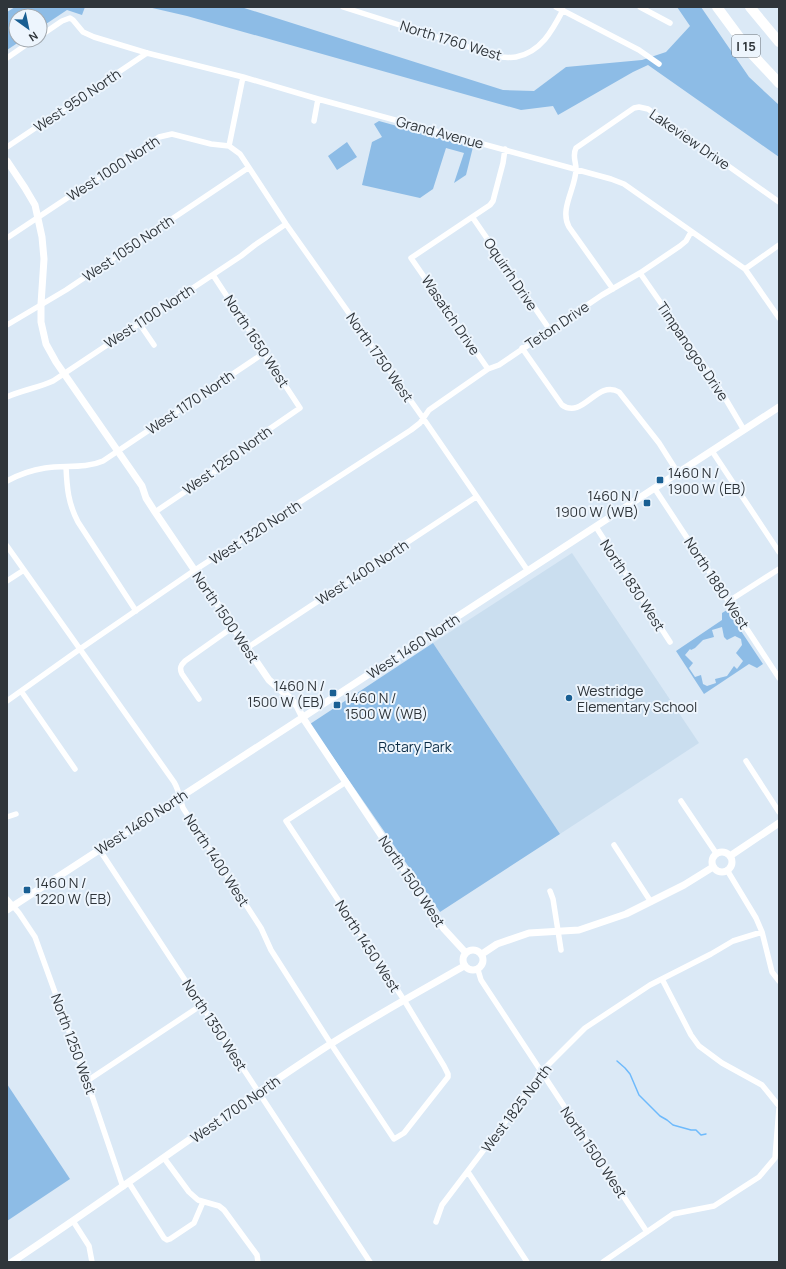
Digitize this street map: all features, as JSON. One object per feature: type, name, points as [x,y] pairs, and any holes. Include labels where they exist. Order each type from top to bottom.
[{"type":"highway","name":"I 15","points":[[717,7],[744,43],[779,83]]},
{"type":"highway","name":"I 15","points":[[750,7],[779,42]]},
{"type":"street","name":"North 1760 West","points":[[343,7],[500,57],[515,58],[529,53],[540,45],[549,35],[563,10]]},
{"type":"street","points":[[556,7],[639,50],[658,64]]},
{"type":"street","points":[[640,7],[670,23]]},
{"type":"street","name":"Grand Avenue","points":[[48,31],[67,18],[72,18],[83,32],[94,37],[148,53],[243,77],[318,99],[505,149],[624,184],[745,269],[779,318]]},
{"type":"street","points":[[7,58],[21,48]]},
{"type":"street","name":"West 950 North","points":[[7,147],[148,53]]},
{"type":"street","points":[[229,146],[243,77]]},
{"type":"street","points":[[314,121],[318,99]]},
{"type":"street","name":"Lakeview Drive","points":[[576,169],[574,154],[578,146],[634,108],[641,107],[648,109],[779,202]]},
{"type":"street","name":"West 1000 North","points":[[7,238],[159,137],[172,134],[211,144],[229,146]]},
{"type":"street","name":"North 1750 West","points":[[229,146],[240,154],[286,224],[423,418],[528,571]]},
{"type":"street","points":[[473,218],[488,207],[493,201],[505,149]]},
{"type":"street","name":"North 1500 West","points":[[7,161],[25,188],[38,217],[44,259],[41,322],[46,344],[50,353],[142,486],[146,498],[155,512],[269,680],[297,706],[302,718],[444,929],[466,953]]},
{"type":"street","name":"West 1050 North","points":[[7,325],[66,290],[248,168]]},
{"type":"street","points":[[576,169],[574,184],[566,212],[566,222],[613,290]]},
{"type":"street","name":"Wasatch Drive","points":[[473,218],[411,258],[488,369]]},
{"type":"street","name":"Oquirrh Drive","points":[[473,218],[550,330]]},
{"type":"street","name":"West 1100 North","points":[[7,398],[22,391],[43,385],[63,373],[286,224]]},
{"type":"street","name":"Teton Drive","points":[[423,418],[429,410],[488,369],[499,365],[602,295],[640,274],[680,246],[691,232]]},
{"type":"street","points":[[745,269],[779,245]]},
{"type":"street","name":"North 1650 West","points":[[213,274],[300,408]]},
{"type":"street","name":"Timpanogos Drive","points":[[640,274],[715,381],[744,430]]},
{"type":"street","points":[[139,323],[154,345]]},
{"type":"street","points":[[522,348],[562,405],[570,409],[576,408],[605,390],[612,389],[619,392],[659,443],[678,473]]},
{"type":"street","name":"West 1170 North","points":[[7,481],[33,470],[96,464],[264,353]]},
{"type":"street","name":"West 1250 North","points":[[155,512],[232,460],[252,441],[300,408]]},
{"type":"street","name":"West 1460 North","points":[[10,908],[779,408]]},
{"type":"street","name":"West 1320 North","points":[[7,701],[194,570],[411,430],[420,423],[423,418]]},
{"type":"street","points":[[712,451],[779,552]]},
{"type":"street","points":[[66,467],[68,496],[72,511],[136,611]]},
{"type":"street","name":"North 1880 West","points":[[655,488],[779,678]]},
{"type":"street","name":"West 1400 North","points":[[247,648],[476,497]]},
{"type":"street","name":"North 1830 West","points":[[596,527],[670,642]]},
{"type":"street","name":"North 1400 West","points":[[7,546],[178,788],[179,797],[183,808],[261,928],[271,950],[394,1139]]},
{"type":"street","points":[[729,601],[779,568]]},
{"type":"street","points":[[7,581],[24,570]]},
{"type":"street","points":[[199,699],[182,674],[180,670],[181,666],[184,661],[233,627]]},
{"type":"street","points":[[21,691],[75,769]]},
{"type":"street","points":[[746,761],[779,812]]},
{"type":"street","name":"North 1450 West","points":[[346,782],[286,821],[404,1000],[448,1074],[448,1077],[404,1134],[394,1139]]},
{"type":"street","points":[[681,801],[716,853]]},
{"type":"street","points":[[7,817],[16,814]]},
{"type":"street","points":[[730,856],[779,823]]},
{"type":"street","points":[[614,845],[651,902]]},
{"type":"street","name":"North 1350 West","points":[[99,849],[370,1262]]},
{"type":"street","points":[[724,852],[730,856],[732,864],[727,870],[720,871],[714,867],[712,859],[716,853],[724,852]]},
{"type":"street","points":[[482,954],[497,944],[529,933],[579,930],[626,914],[684,885],[714,867]]},
{"type":"street","points":[[727,870],[756,918],[762,932],[772,972],[779,981]]},
{"type":"street","points":[[550,891],[553,899],[561,950]]},
{"type":"street","name":"North 1250 West","points":[[7,899],[10,908],[26,922],[35,937],[126,1185],[164,1238],[167,1240],[194,1223],[203,1202]]},
{"type":"street","name":"West 1825 North","points":[[436,1222],[442,1205],[541,1072],[585,1028],[650,985],[711,954],[732,941],[762,932]]},
{"type":"street","points":[[476,950],[482,954],[484,961],[481,968],[478,970],[470,970],[464,966],[463,959],[469,951],[476,950]]},
{"type":"street","name":"West 1700 North","points":[[12,1262],[73,1222],[259,1091],[331,1044],[464,966]]},
{"type":"street","name":"North 1500 West","points":[[478,970],[481,980],[647,1232]]},
{"type":"street","points":[[603,1262],[673,1214],[714,1206],[759,1177],[775,1158],[779,1107],[762,1085],[722,1063],[699,1046],[691,1035],[662,979]]},
{"type":"street","points":[[87,1081],[197,1008],[203,1006]]},
{"type":"street","points":[[164,1158],[194,1197],[203,1202],[219,1206],[226,1211],[257,1255],[258,1262]]},
{"type":"street","points":[[468,1172],[527,1262]]},
{"type":"street","points":[[73,1222],[89,1246],[92,1262]]},
{"type":"shaded area","name":"Westridge Elementary School","points":[[572,553],[699,743],[560,834],[433,643]]},
{"type":"green space","points":[[85,7],[82,15],[67,10],[48,23],[48,8],[13,8]]},
{"type":"green space","points":[[148,7],[241,7],[503,90],[534,91],[566,67],[642,60],[666,52],[690,26],[677,7],[701,7],[749,77],[779,105],[779,157],[648,65],[558,115],[553,106],[521,110],[187,16]]},
{"type":"green space","points":[[7,12],[8,48],[10,48],[7,50]]},
{"type":"green space","points":[[379,121],[473,147],[466,175],[454,183],[464,153],[446,148],[433,189],[420,198],[362,185],[372,142],[382,137],[374,124]]},
{"type":"green space","points":[[347,142],[357,157],[337,170],[328,156]]},
{"type":"green space","points":[[727,610],[763,664],[757,668],[749,664],[704,694],[676,651],[722,620],[722,613]],"holes":[[[722,627],[724,637],[727,640],[735,636],[741,639],[742,645],[736,653],[743,661],[737,669],[734,666],[727,676],[715,679],[716,683],[707,686],[703,684],[701,675],[695,677],[689,668],[693,663],[685,655],[690,649],[695,648],[703,640],[714,637],[712,630]]]},
{"type":"green space","name":"Rotary Park","points":[[433,643],[560,834],[440,912],[310,724]]},
{"type":"green space","points":[[7,1084],[70,1179],[7,1221]]},
{"type":"waterway","points":[[617,1061],[630,1074],[639,1095],[660,1116],[673,1125],[696,1130],[701,1135],[706,1134]]},
{"type":"place","name":"1460 N / 1900 W (EB)","points":[[660,480]]},
{"type":"place","name":"1460 N / 1900 W (WB)","points":[[647,503]]},
{"type":"place","name":"1460 N / 1500 W (EB)","points":[[333,693]]},
{"type":"place","name":"Westridge Elementary School","points":[[569,698]]},
{"type":"place","name":"1460 N / 1500 W (WB)","points":[[337,705]]},
{"type":"place","name":"1460 N / 1220 W (EB)","points":[[27,890]]}]
